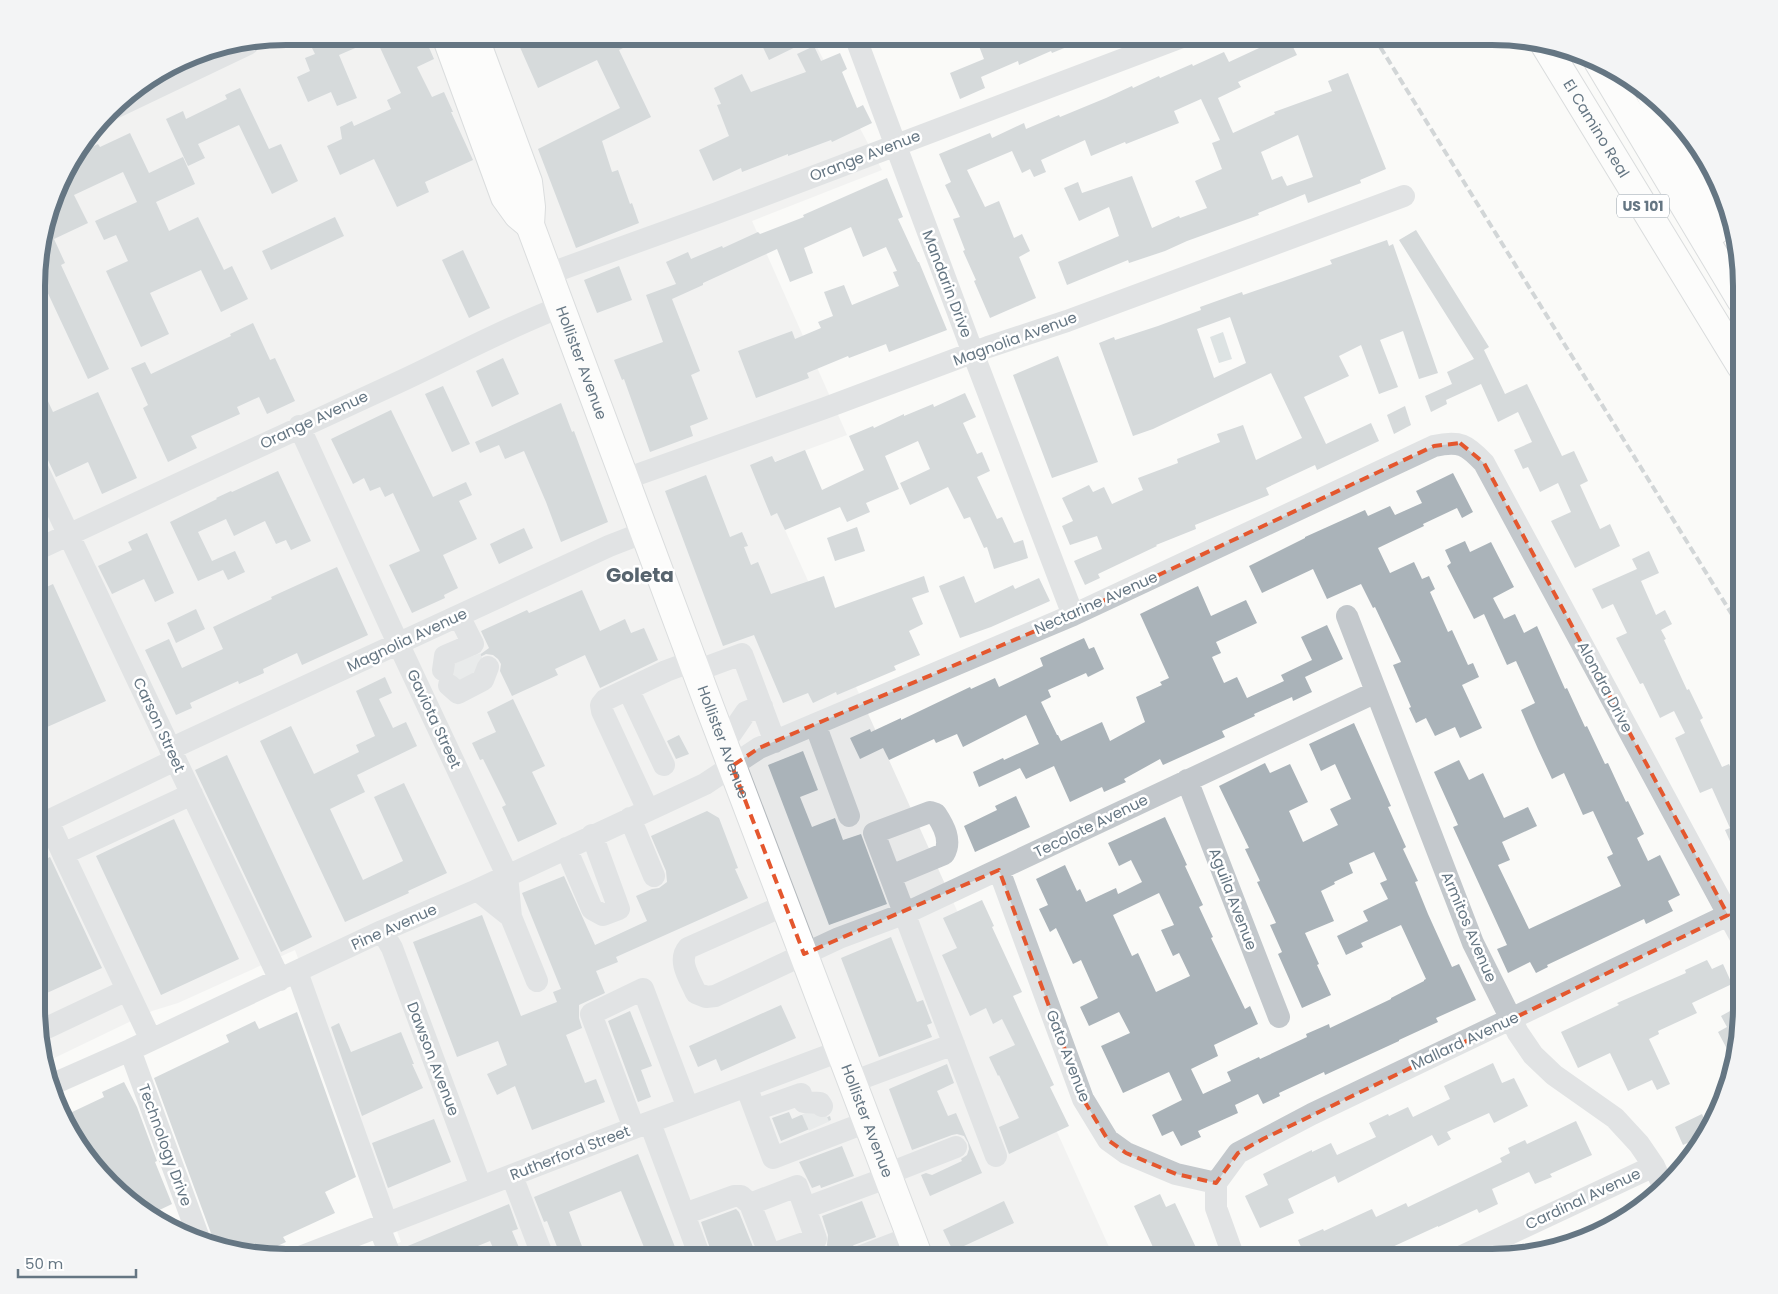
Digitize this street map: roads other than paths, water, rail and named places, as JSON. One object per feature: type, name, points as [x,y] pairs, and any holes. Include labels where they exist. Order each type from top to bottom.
[{"type":"main road","name":"Hollister Avenue","points":[[449,45],[505,197],[518,215],[530,225]]},
{"type":"main road","name":"Hollister Avenue","points":[[477,45],[528,182],[531,207],[530,225],[728,755],[915,1247]]},
{"type":"main road","name":"El Camino Real","points":[[1549,52],[1733,353]]},
{"type":"main road","name":"US 101","points":[[1605,73],[1733,285]]},
{"type":"main road","points":[[1663,117],[1712,216],[1732,276]]},
{"type":"street","name":"Mandarin Drive","points":[[858,45],[1073,615]]},
{"type":"street","name":"Orange Avenue","points":[[548,274],[716,213],[1161,45]]},
{"type":"street","points":[[136,97],[233,51]]},
{"type":"street","name":"Magnolia Avenue","points":[[625,479],[973,353],[1067,321],[1404,196]]},
{"type":"street","name":"Orange Avenue","points":[[45,546],[299,426],[413,375],[526,319],[561,307]]},
{"type":"street","name":"Gaviota Street","points":[[299,426],[398,644],[507,875],[511,917]]},
{"type":"street","name":"Nectarine Avenue","points":[[728,755],[759,748],[775,742],[1073,615],[1434,446],[1446,443],[1460,443]]},
{"type":"street","name":"Alondra Drive","points":[[1460,443],[1471,449],[1484,464],[1733,924]]},
{"type":"street","name":"Carson Street","points":[[45,485],[192,794],[288,976],[383,1225],[388,1249]]},
{"type":"street","name":"Magnolia Avenue","points":[[45,822],[173,754],[398,644],[609,546],[645,532]]},
{"type":"street","points":[[428,708],[465,669],[460,616]]},
{"type":"street","name":"Armitos Avenue","points":[[1347,616],[1474,943],[1510,1019],[1533,1055],[1554,1074],[1615,1118],[1639,1144],[1654,1166],[1660,1180]]},
{"type":"street","points":[[432,629],[465,669]]},
{"type":"street","points":[[654,876],[639,814],[601,707],[602,702],[666,672],[742,654],[775,742]]},
{"type":"street","points":[[628,689],[664,766]]},
{"type":"street","name":"Tecolote Avenue","points":[[785,905],[688,948],[684,954],[683,962],[696,993],[706,998],[715,996],[804,954],[906,913],[1376,692]]},
{"type":"street","points":[[728,755],[746,712],[762,706]]},
{"type":"street","points":[[815,724],[848,816]]},
{"type":"street","name":"Pine Avenue","points":[[57,1082],[130,1050],[382,931],[477,890],[705,784],[728,755]]},
{"type":"street","name":"Aguila Avenue","points":[[1187,780],[1279,1017]]},
{"type":"street","points":[[63,854],[192,794]]},
{"type":"street","points":[[45,826],[63,854],[151,1040]]},
{"type":"street","points":[[566,848],[592,909],[603,915],[618,909],[592,836]]},
{"type":"street","name":"Gato Avenue","points":[[999,870],[1083,1099],[1108,1140],[1126,1153],[1176,1174],[1216,1183]]},
{"type":"street","points":[[891,876],[954,1044],[971,1141],[996,1156]]},
{"type":"street","points":[[477,890],[511,917],[537,981]]},
{"type":"street","name":"Mallard Avenue","points":[[1216,1183],[1238,1153],[1254,1144],[1312,1114],[1728,915]]},
{"type":"street","name":"Dawson Avenue","points":[[382,931],[392,948],[481,1187]]},
{"type":"street","points":[[688,1108],[643,989],[591,1014],[684,1214],[697,1249]]},
{"type":"street","points":[[46,1028],[127,990]]},
{"type":"street","points":[[852,1082],[954,1044]]},
{"type":"street","name":"Technology Drive","points":[[130,1050],[197,1232]]},
{"type":"street","name":"Rutherford Street","points":[[321,1249],[840,1051]]},
{"type":"street","points":[[792,1068],[815,1120]]},
{"type":"street","points":[[746,1086],[773,1158],[815,1120]]},
{"type":"street","points":[[755,1110],[815,1120],[867,1122]]},
{"type":"street","points":[[805,1208],[971,1141]]},
{"type":"street","name":"Cardinal Avenue","points":[[1477,1249],[1654,1166]]},
{"type":"street","points":[[512,1176],[540,1249]]},
{"type":"street","points":[[1216,1183],[1216,1208],[1231,1249]]},
{"type":"street","points":[[750,1204],[796,1186],[816,1239],[789,1249]]},
{"type":"street","points":[[684,1214],[734,1196],[741,1196],[750,1204],[767,1249]]},
{"type":"tunnel","points":[[470,657],[476,673]]},
{"type":"tunnel","points":[[454,664],[462,680]]},
{"type":"tunnel","points":[[812,1110],[819,1126]]},
{"type":"railway","points":[[1379,45],[1733,616]]},
{"type":"district","name":"Goleta","points":[[640,575]]}]
